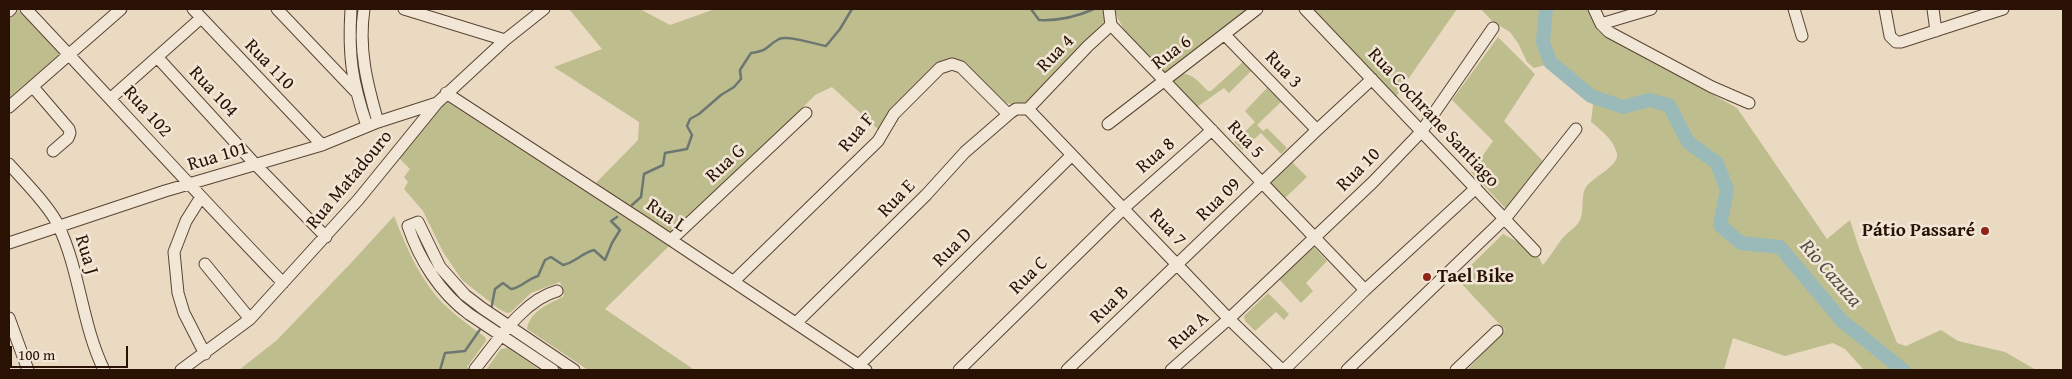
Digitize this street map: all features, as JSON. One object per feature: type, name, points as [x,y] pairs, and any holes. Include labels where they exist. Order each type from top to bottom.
[{"type":"street","name":"Rua 102","points":[[26,9],[111,98],[200,197],[283,283]]},
{"type":"street","name":"Rua 110","points":[[193,9],[322,144]]},
{"type":"street","points":[[277,9],[355,91],[372,124]]},
{"type":"street","points":[[351,9],[350,50],[355,91]]},
{"type":"street","points":[[364,9],[362,54],[372,124]]},
{"type":"street","points":[[404,9],[505,40]]},
{"type":"street","name":"Rua Matadouro","points":[[181,370],[250,319],[326,237],[446,93],[505,40],[544,9]]},
{"type":"street","points":[[1109,9],[1111,25]]},
{"type":"street","name":"Rua 6","points":[[1108,124],[1257,9]]},
{"type":"street","name":"Rua Cochrane Santiago","points":[[1305,9],[1535,251]]},
{"type":"street","points":[[1594,9],[1601,24],[1615,36],[1712,87],[1749,103]]},
{"type":"street","points":[[1601,24],[1651,9]]},
{"type":"street","points":[[1794,9],[1802,36]]},
{"type":"street","points":[[1885,9],[1889,34],[1892,40],[1901,42],[1936,31],[1976,13],[2003,9]]},
{"type":"street","points":[[1933,9],[1936,31]]},
{"type":"street","points":[[9,107],[70,55],[115,11]]},
{"type":"street","points":[[111,98],[201,18]]},
{"type":"street","name":"Rua 5","points":[[1111,25],[1366,290]]},
{"type":"street","name":"Rua 4","points":[[1028,109],[1088,46],[1111,25]]},
{"type":"street","name":"Rua 10","points":[[1229,319],[1373,182],[1421,132],[1493,28]]},
{"type":"street","name":"Rua 3","points":[[1225,35],[1317,130]]},
{"type":"street","name":"Rua 104","points":[[158,58],[255,164],[326,237]]},
{"type":"street","name":"Rua F","points":[[734,282],[878,141],[894,114],[940,68],[952,64],[961,67],[1008,114]]},
{"type":"street","name":"Rua 09","points":[[1177,264],[1372,79]]},
{"type":"street","points":[[33,87],[69,129],[70,134],[68,138],[53,152]]},
{"type":"street","name":"Rua L","points":[[446,93],[862,368]]},
{"type":"street","name":"Rua 101","points":[[9,243],[188,184],[322,144],[372,124],[437,103]]},
{"type":"street","name":"Rua E","points":[[796,323],[920,201],[964,152],[1008,114],[1016,109],[1028,109]]},
{"type":"street","name":"Rua 7","points":[[1028,109],[1229,319],[1283,370]]},
{"type":"street","name":"Rua G","points":[[671,240],[806,113]]},
{"type":"street","points":[[1347,370],[1505,219],[1576,129]]},
{"type":"street","name":"Rua 8","points":[[1124,208],[1212,130]]},
{"type":"street","name":"Rua D","points":[[862,368],[1072,155]]},
{"type":"street","name":"Rua J","points":[[9,164],[59,226],[84,305],[95,351],[104,370]]},
{"type":"street","points":[[1283,370],[1476,188]]},
{"type":"street","points":[[200,197],[186,221],[174,252],[178,293],[184,313],[205,354]]},
{"type":"street","name":"Rua C","points":[[959,370],[1124,208]]},
{"type":"street","points":[[478,313],[444,272],[418,222],[408,226],[414,243],[433,276],[457,304],[478,313],[492,322],[554,370]]},
{"type":"street","points":[[205,264],[250,319]]},
{"type":"street","name":"Rua B","points":[[1067,370],[1177,264]]},
{"type":"street","points":[[476,369],[534,301],[557,291]]},
{"type":"street","points":[[9,318],[28,370]]},
{"type":"street","name":"Rua A","points":[[1172,370],[1229,319]]},
{"type":"street","points":[[1456,370],[1497,331]]},
{"type":"street","points":[[506,332],[574,370]]},
{"type":"shaded area","points":[[569,9],[640,9],[670,25],[715,9],[1103,9],[1105,17],[1104,22],[1027,104],[1006,103],[963,61],[951,58],[892,115],[881,132],[832,87],[815,95],[674,239],[592,187],[638,140],[639,122],[554,67],[602,49]]},
{"type":"shaded area","points":[[1114,9],[1250,9],[1168,71],[1163,72],[1128,35]]},
{"type":"shaded area","points":[[1312,9],[1457,9],[1395,98]]},
{"type":"shaded area","points":[[1481,9],[1589,9],[1598,31],[1737,108],[1827,239],[1850,220],[1859,248],[1897,343],[1906,346],[1941,330],[1958,341],[2005,352],[2036,370],[1864,370],[1845,349],[1833,343],[1785,356],[1733,338],[1724,370],[1467,370],[1505,330],[1457,279],[1503,234],[1535,251],[1543,265],[1563,237],[1580,221],[1586,187],[1610,167],[1617,158],[1610,140],[1591,122],[1593,105],[1545,65],[1534,68],[1527,62],[1518,43],[1510,32],[1492,21]]},
{"type":"shaded area","points":[[18,10],[62,52],[9,98],[9,18]]},
{"type":"shaded area","points":[[1498,37],[1535,74],[1504,121],[1543,161],[1510,213],[1471,172],[1493,141],[1452,100]]},
{"type":"shaded area","points":[[1243,62],[1251,71],[1229,93],[1224,88],[1197,107],[1173,82],[1173,76],[1184,74],[1192,76],[1208,91],[1211,91]]},
{"type":"shaded area","points":[[1267,88],[1281,102],[1257,125],[1263,131],[1267,128],[1287,148],[1281,154],[1261,133],[1242,150],[1234,142],[1255,122],[1245,111]]},
{"type":"shaded area","points":[[446,101],[669,246],[605,309],[693,369],[588,370],[527,329],[529,322],[536,312],[564,296],[560,282],[531,293],[511,312],[507,313],[499,309],[462,280],[443,252],[423,211],[404,189],[408,182],[404,177],[410,169],[397,156]]},
{"type":"shaded area","points":[[1291,161],[1307,177],[1284,199],[1270,182]]},
{"type":"shaded area","points":[[394,216],[414,262],[430,288],[449,309],[485,337],[486,341],[467,367],[471,370],[239,370],[277,340]]},
{"type":"shaded area","points":[[1314,247],[1327,261],[1306,283],[1313,291],[1301,303],[1279,279]]},
{"type":"shaded area","points":[[1268,293],[1289,314],[1284,320],[1276,312],[1255,331],[1245,321],[1244,316]]},
{"type":"shaded area","points":[[508,348],[540,370],[486,370],[501,349]]},
{"type":"waterway","points":[[632,205],[641,197],[644,174],[663,165],[665,153],[687,149],[692,135],[687,126],[690,119],[734,87],[741,79],[740,70],[751,53],[764,50],[783,38],[826,46],[840,29],[852,9]]},
{"type":"waterway","points":[[1031,9],[1039,20],[1067,18],[1094,9]]},
{"type":"waterway","name":"Rio Cazuza","points":[[1546,9],[1543,42],[1550,62],[1591,96],[1623,107],[1649,100],[1669,105],[1688,142],[1717,163],[1727,190],[1720,225],[1741,243],[1780,247],[1842,321],[1903,370]]},
{"type":"waterway","points":[[491,310],[495,289],[503,283],[511,289],[515,288],[538,276],[545,260],[551,257],[563,265],[594,250],[605,260],[620,230],[611,221],[617,217]]},
{"type":"waterway","points":[[440,370],[445,353],[465,351],[481,328]]},
{"type":"place","name":"Pátio Passaré","points":[[1985,231]]},
{"type":"place","name":"Tael Bike","points":[[1427,277]]}]
